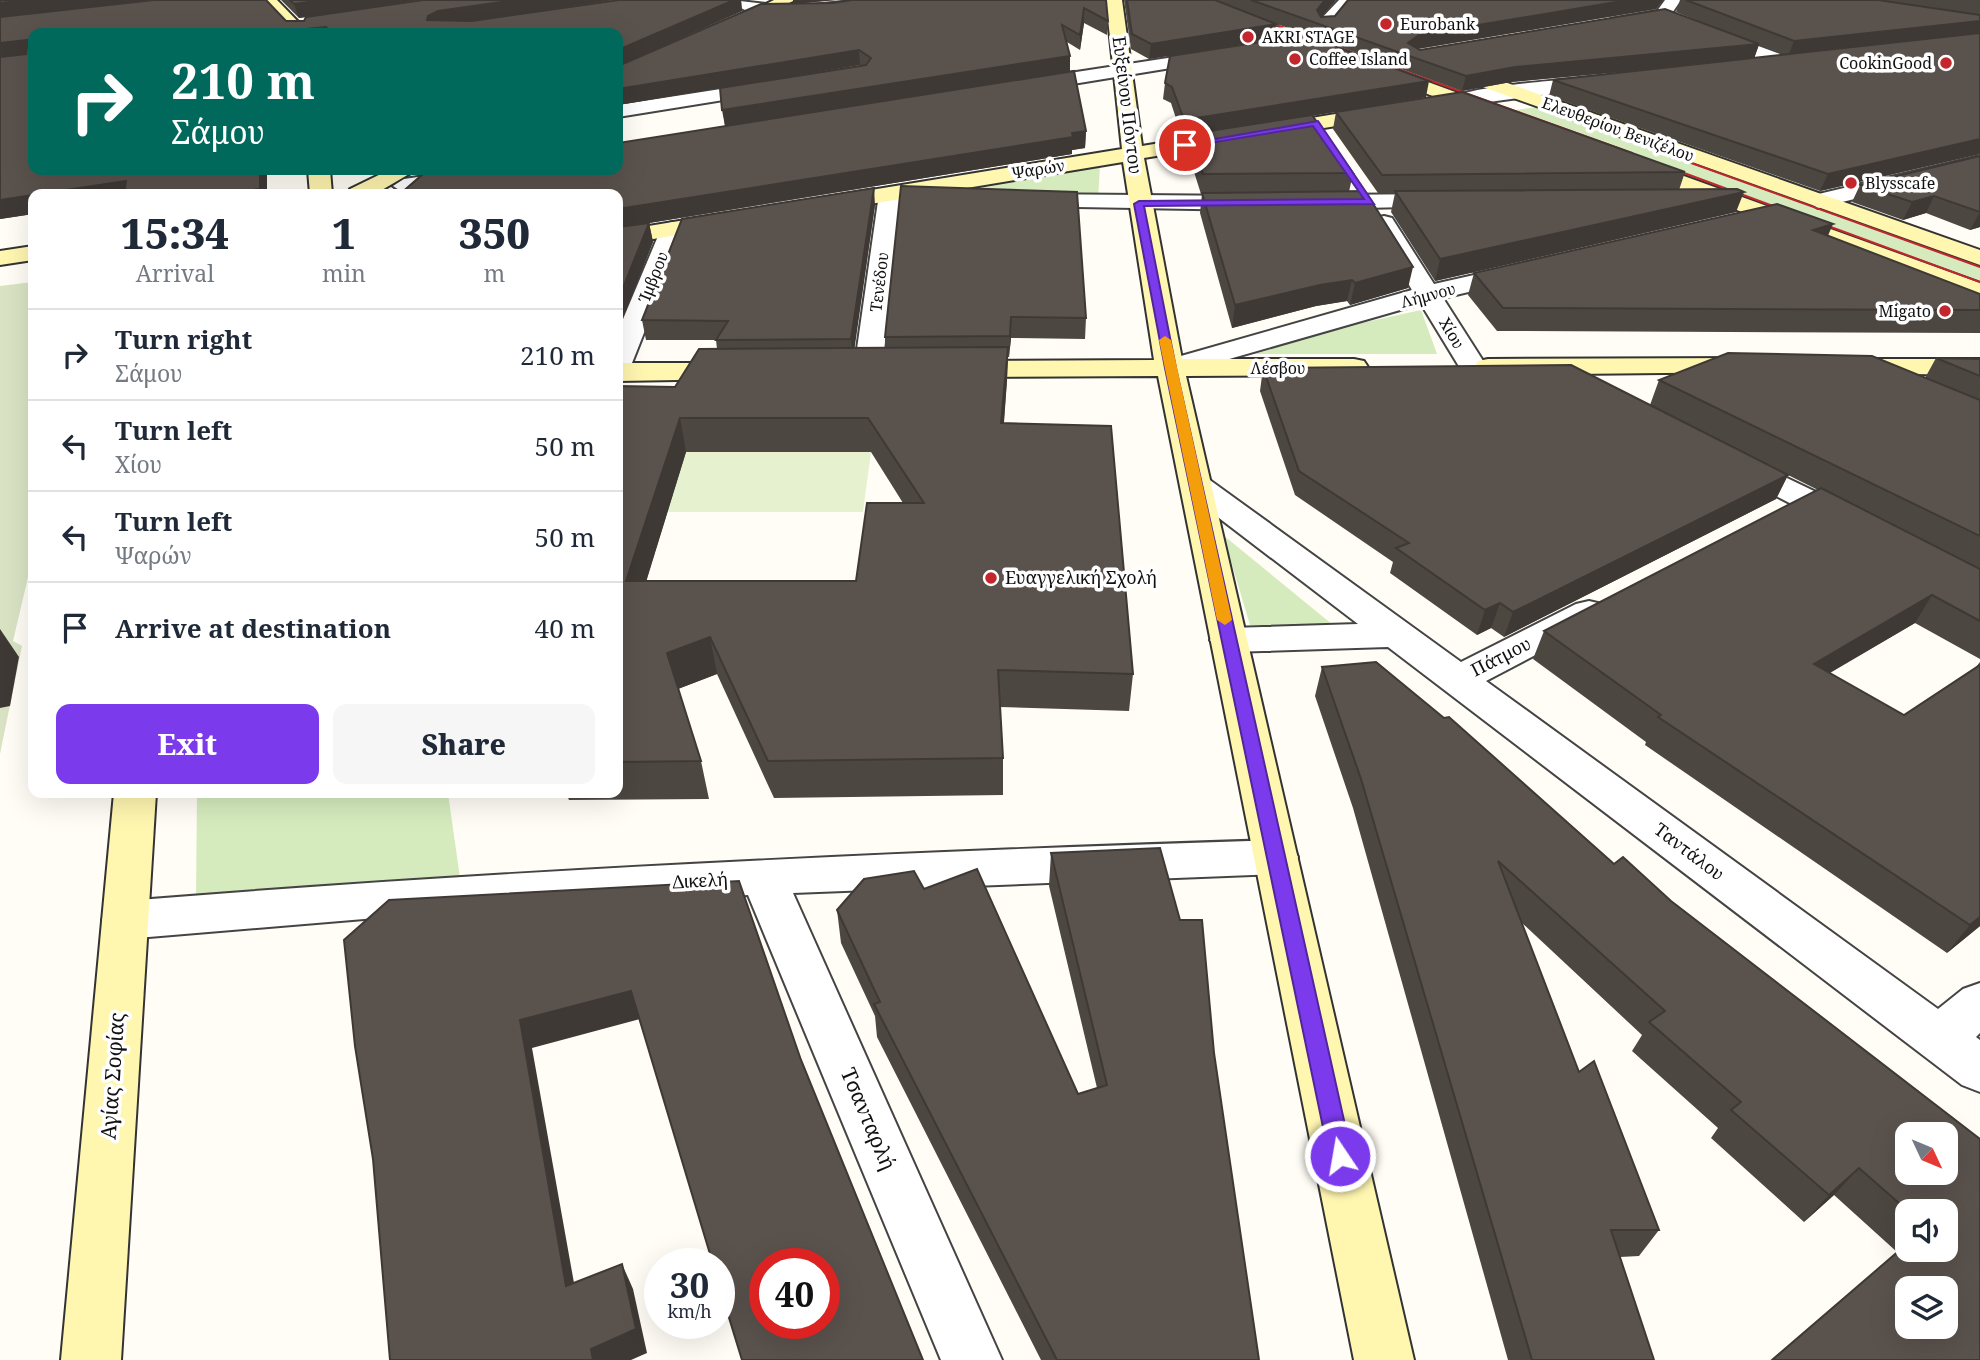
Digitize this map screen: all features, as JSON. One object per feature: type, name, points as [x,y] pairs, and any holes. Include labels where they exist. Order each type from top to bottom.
[{"type":"street","points":[[268,0],[295,28]]},
{"type":"street","points":[[739,0],[762,11],[803,10],[895,0]]},
{"type":"street","points":[[714,33],[787,0]]},
{"type":"street","name":"Ευξείνου Πόντου","points":[[1114,0],[1139,204],[1170,368],[1384,1360]]},
{"type":"street","points":[[1188,0],[1511,119]]},
{"type":"street","points":[[1326,25],[1348,0]]},
{"type":"street","points":[[1672,0],[1675,20]]},
{"type":"street","points":[[1594,27],[1675,20],[1796,64],[1749,68]]},
{"type":"street","points":[[304,28],[320,23]]},
{"type":"street","points":[[1264,48],[1303,42]]},
{"type":"street","points":[[999,90],[1238,52]]},
{"type":"street","name":"Ελευθερίου Βενιζέλου","points":[[1440,66],[1980,258]]},
{"type":"street","points":[[1459,100],[1511,91],[1626,80]]},
{"type":"street","points":[[623,110],[793,84]]},
{"type":"street","name":"Ψαρών","points":[[795,209],[1459,100]]},
{"type":"street","points":[[1315,123],[1331,146]]},
{"type":"street","name":"Ελευθερίου Βενιζέλου","points":[[1614,157],[1731,212]]},
{"type":"street","points":[[1818,201],[1980,162]]},
{"type":"street","points":[[377,189],[400,183],[465,175]]},
{"type":"street","name":"Χίου","points":[[1354,179],[1429,293],[1459,367],[1547,365]]},
{"type":"street","points":[[890,194],[1139,204],[1275,202]]},
{"type":"street","name":"Τενέδου","points":[[882,370],[890,194]]},
{"type":"street","points":[[1662,200],[1731,212],[1770,214],[1980,292]]},
{"type":"street","points":[[1302,202],[1467,201]]},
{"type":"street","points":[[623,237],[754,216]]},
{"type":"street","name":"Ίμβρου","points":[[623,351],[673,229]]},
{"type":"street","points":[[0,258],[28,254]]},
{"type":"street","name":"Λήμνου","points":[[1170,368],[1429,293],[1547,266]]},
{"type":"street","points":[[1547,365],[1776,366]]},
{"type":"street","points":[[1547,365],[1608,397]]},
{"type":"street","points":[[1817,367],[1980,367]]},
{"type":"street","points":[[1857,367],[1919,394]]},
{"type":"street","name":"Λέσβου","points":[[882,370],[1377,368]]},
{"type":"street","points":[[623,372],[771,371]]},
{"type":"street","points":[[1707,448],[1881,537]]},
{"type":"street","name":"Ταντάλου","points":[[1196,485],[1980,1069]]},
{"type":"street","points":[[1770,518],[1806,499]]},
{"type":"street","name":"Πάτμου","points":[[1457,680],[1613,599]]},
{"type":"street","points":[[1229,640],[1397,635]]},
{"type":"street","name":"Αγίας Σοφίας","points":[[91,1360],[135,798]]},
{"type":"street","name":"Δικελή","points":[[125,920],[278,906],[763,877],[1276,857]]},
{"type":"street","name":"Τσανταρλή","points":[[763,877],[972,1360]]},
{"type":"street","points":[[1938,1038],[1980,1004]]},
{"type":"green space","points":[[1545,106],[1980,262],[1980,287],[1508,111]]},
{"type":"green space","points":[[1100,166],[1098,200],[955,188]]},
{"type":"green space","points":[[28,283],[28,577],[13,641],[22,646],[0,754],[0,286]]},
{"type":"green space","points":[[1421,310],[1437,354],[1238,354],[1256,346]]},
{"type":"green space","points":[[686,452],[871,452],[863,512],[667,512]]},
{"type":"green space","points":[[1223,535],[1333,625],[1250,625]]},
{"type":"green space","points":[[197,798],[449,798],[460,878],[196,898]]},
{"type":"building","points":[[0,0],[27,0],[0,3]]},
{"type":"building","points":[[154,0],[266,0],[286,21],[304,21],[306,17],[423,0],[516,0],[438,11],[428,16],[427,20],[472,21],[619,0],[734,0],[623,48],[623,28],[28,28],[28,40],[0,43],[0,17]]},
{"type":"building","points":[[290,0],[323,0],[294,4]]},
{"type":"building","points":[[852,0],[1106,0],[1108,21],[1084,8],[1080,35],[1062,25],[1070,56],[722,110],[720,88],[866,65],[871,58],[859,50],[623,88],[623,64],[761,4],[833,3]]},
{"type":"building","points":[[1127,0],[1215,0],[1276,24],[1151,44],[1132,34]]},
{"type":"building","points":[[1251,0],[1325,0],[1317,10],[1321,17],[1335,16],[1348,0],[1628,0],[1419,35],[1408,43],[1420,50],[1665,9],[1759,44],[1515,67],[1466,76]]},
{"type":"building","points":[[1686,0],[1878,0],[1980,15],[1980,21],[1794,41]]},
{"type":"building","points":[[1980,33],[1980,139],[1828,174],[1553,80]]},
{"type":"building","points":[[1305,35],[1429,81],[1184,120],[1172,87],[1165,83],[1170,56]]},
{"type":"building","points":[[28,40],[28,175],[260,175],[260,189],[125,189],[126,181],[73,189],[28,189],[28,196],[0,200],[0,57],[26,54]]},
{"type":"building","points":[[1074,71],[1086,131],[1072,133],[1073,137],[623,208],[623,189],[406,189],[422,175],[623,175],[623,142]]},
{"type":"building","points":[[1462,92],[1685,172],[1382,175],[1336,112]]},
{"type":"building","points":[[1312,115],[1353,173],[1203,174],[1190,134]]},
{"type":"building","points":[[1980,156],[1980,212],[1934,196],[1912,202],[1860,185]]},
{"type":"building","points":[[901,186],[1077,192],[1086,318],[1011,317],[1010,336],[885,337]]},
{"type":"building","points":[[874,188],[851,339],[716,340],[728,321],[642,320],[682,219]]},
{"type":"building","points":[[1737,189],[1744,192],[1440,259],[1395,191]]},
{"type":"building","points":[[1365,191],[1413,267],[1355,283],[1352,280],[1320,285],[1235,305],[1202,193]]},
{"type":"building","points":[[1777,204],[1833,224],[1813,230],[1980,294],[1980,310],[1503,308],[1474,273]]},
{"type":"building","points":[[649,223],[623,288],[623,226]]},
{"type":"building","name":"Ευαγγελική Σχολή","points":[[1008,347],[1001,423],[1111,426],[1133,674],[998,670],[1003,758],[768,761],[710,637],[667,653],[701,761],[623,762],[623,386],[675,387],[699,349]],"holes":[[[680,418],[868,418],[924,503],[867,503],[856,581],[626,581]]]},
{"type":"building","points":[[1728,353],[1872,356],[1980,400],[1980,536],[1659,380]]},
{"type":"building","points":[[1936,358],[1980,359],[1980,376]]},
{"type":"building","points":[[1571,365],[1788,475],[1513,612],[1500,603],[1485,610],[1396,548],[1409,543],[1299,471],[1263,368]]},
{"type":"building","points":[[1821,488],[1980,569],[1980,621],[1932,595],[1814,664],[1904,715],[1980,665],[1980,917],[1970,925],[1658,717],[1661,715],[1544,631]]},
{"type":"building","points":[[1376,662],[1444,718],[1449,717],[1614,864],[1623,857],[1671,901],[1958,1122],[1895,1122],[1895,1185],[1958,1185],[1958,1122],[1980,1139],[1980,1360],[1772,1360],[1895,1254],[1895,1262],[1958,1262],[1958,1199],[1895,1200],[1859,1168],[1829,1195],[1731,1110],[1741,1102],[1649,1022],[1665,1011],[1498,861],[1579,1072],[1594,1061],[1659,1230],[1611,1230],[1654,1360],[1532,1360],[1361,779],[1322,667]]},
{"type":"building","points":[[1160,848],[1180,920],[1202,920],[1214,1053],[1259,1360],[1057,1360],[874,1004],[880,1002],[837,910],[864,879],[914,871],[924,889],[977,869],[1078,1094],[1107,1085],[1051,853]]},
{"type":"building","points":[[739,881],[801,1060],[923,1360],[742,1360],[735,1337],[735,1248],[708,1248],[631,991],[520,1020],[566,1286],[622,1264],[636,1329],[591,1349],[593,1360],[390,1360],[373,1159],[355,1046],[344,940],[389,900]]},
{"type":"tram line","points":[[1260,19],[1632,153]]},
{"type":"tram line","points":[[1591,127],[1980,267]]},
{"type":"tram line","points":[[1668,167],[1789,212]]},
{"type":"tram line","points":[[1812,220],[1980,282]]},
{"type":"slow traffic","points":[[1165,340],[1225,620]]},
{"type":"place","name":"Eurobank","points":[[1386,24]]},
{"type":"place","name":"AKRI STAGE","points":[[1248,37]]},
{"type":"place","name":"Coffee Island","points":[[1295,59]]},
{"type":"place","name":"CookinGood","points":[[1946,63]]},
{"type":"place","name":"Blysscafe","points":[[1851,183]]},
{"type":"place","name":"Migato","points":[[1945,311]]},
{"type":"place","name":"Ευαγγελική Σχολή","points":[[991,578]]},
{"type":"route","points":[[1185,145],[1315,123],[1370,202],[1139,204],[1170,368],[1340,1156]]}]
